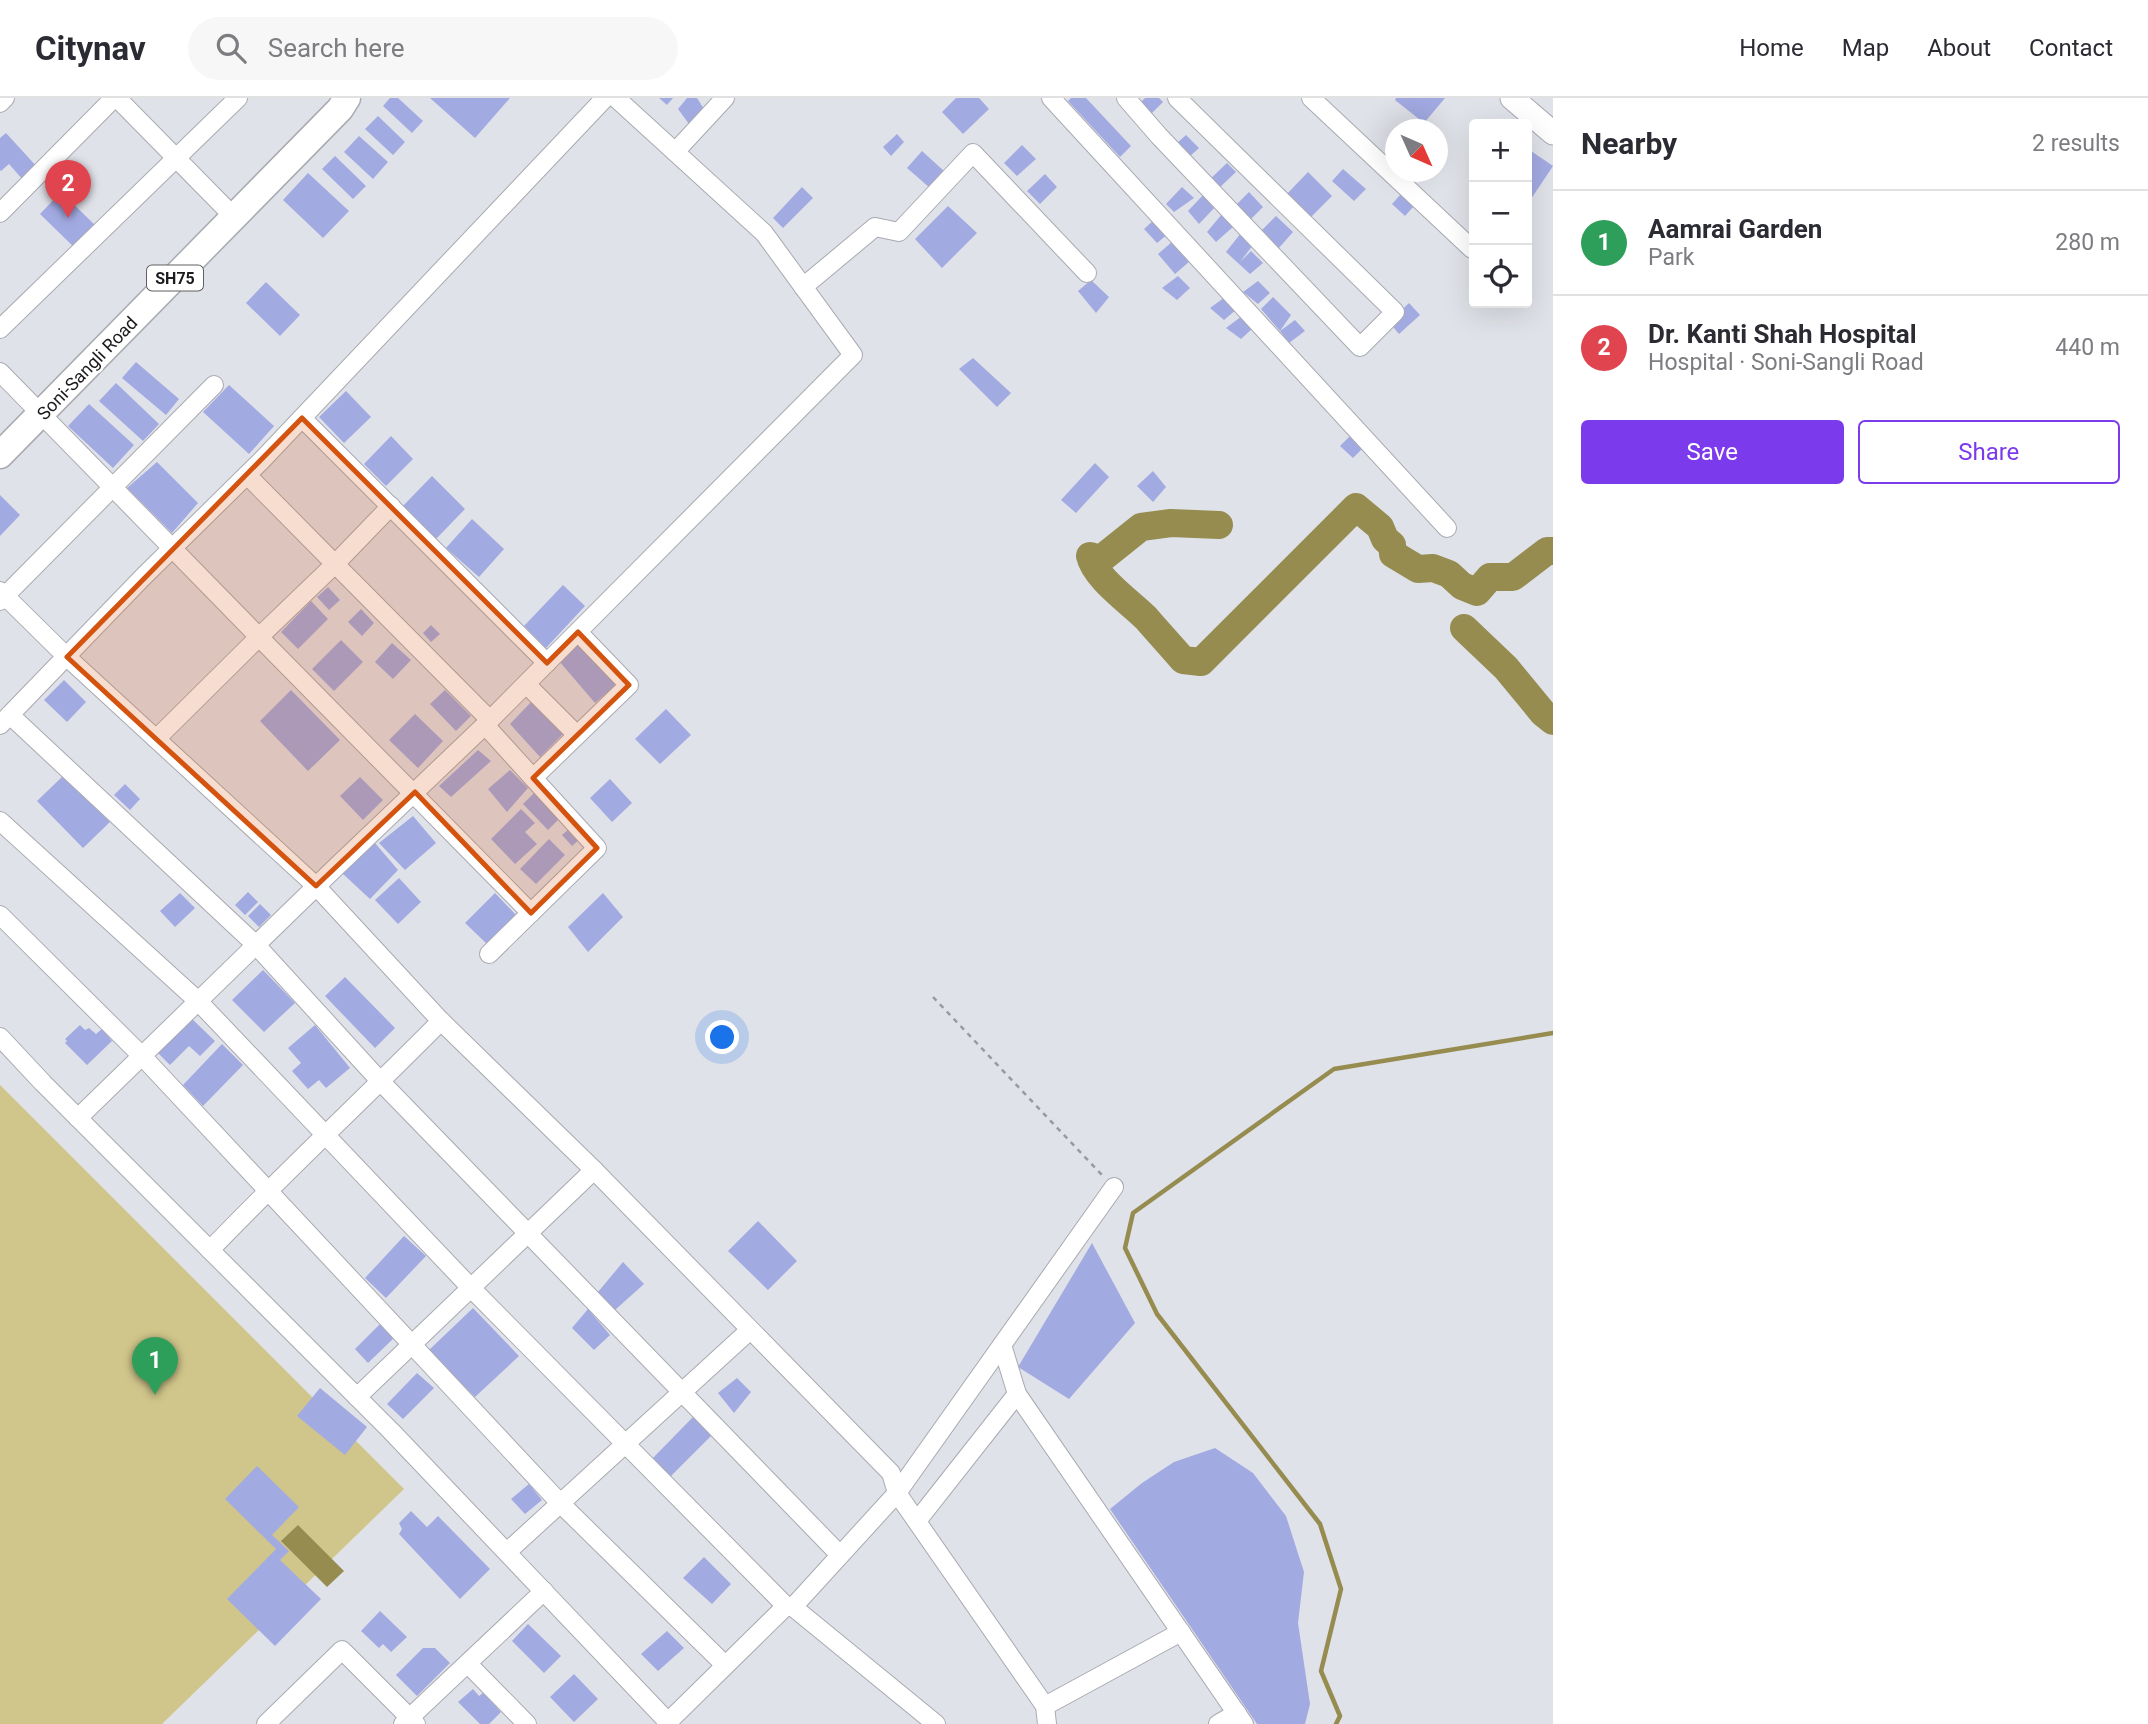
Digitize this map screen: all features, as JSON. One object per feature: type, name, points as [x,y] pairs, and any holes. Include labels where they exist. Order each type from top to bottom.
[{"type":"main road","name":"Soni-Sangli Road","points":[[0,455],[340,109],[347,98]]},
{"type":"main road","points":[[1512,98],[1553,133]]},
{"type":"street","points":[[0,103],[5,98]]},
{"type":"street","points":[[0,213],[116,98],[234,217]]},
{"type":"street","points":[[0,329],[238,98]]},
{"type":"street","points":[[605,98],[302,418],[5,720],[256,945],[381,1082],[840,1555]]},
{"type":"street","points":[[78,1118],[488,722],[853,355],[764,233],[617,98]]},
{"type":"street","points":[[675,152],[725,98]]},
{"type":"street","points":[[1051,98],[1447,528]]},
{"type":"street","points":[[1126,98],[1360,347],[1395,312],[1177,98]]},
{"type":"street","points":[[1311,98],[1469,246]]},
{"type":"street","points":[[803,287],[875,227],[899,233],[973,153],[1087,273]]},
{"type":"street","points":[[0,372],[531,912]]},
{"type":"street","points":[[214,385],[2,596],[316,886],[441,1021],[594,1170],[891,1473],[898,1493],[1046,1715],[1181,1633]]},
{"type":"street","points":[[302,418],[547,663]]},
{"type":"street","points":[[247,475],[488,722],[533,778],[597,848],[489,954]]},
{"type":"street","points":[[156,739],[391,506]]},
{"type":"street","points":[[533,778],[629,685],[578,632]]},
{"type":"street","points":[[526,684],[577,735]]},
{"type":"street","points":[[0,821],[198,1001],[472,1289],[625,1445],[790,1607],[936,1724]]},
{"type":"street","points":[[0,915],[142,1056],[561,1504],[725,1665]]},
{"type":"street","points":[[210,1250],[268,1189],[441,1021]]},
{"type":"street","points":[[0,1037],[357,1397],[667,1723],[725,1665],[790,1607],[898,1493],[1114,1187]]},
{"type":"street","points":[[357,1397],[594,1170]]},
{"type":"street","points":[[507,1552],[750,1330]]},
{"type":"street","points":[[1003,1345],[1017,1394],[1241,1719],[1218,1724]]},
{"type":"street","points":[[917,1521],[1017,1394]]},
{"type":"street","points":[[266,1724],[342,1650],[409,1722],[544,1591]]},
{"type":"street","points":[[468,1664],[527,1724]]},
{"type":"path","points":[[933,997],[1114,1187]]},
{"type":"highlighted area","points":[[302,418],[547,663],[578,632],[629,685],[533,778],[597,848],[531,913],[415,792],[316,886],[67,657]]},
{"type":"shaded area","points":[[0,1085],[404,1489],[162,1724],[0,1724]]},
{"type":"shaded area","points":[[298,1525],[344,1571],[327,1587],[281,1541]]},
{"type":"building","points":[[390,98],[398,98],[423,121],[412,133],[383,106]]},
{"type":"building","points":[[430,98],[510,98],[475,138]]},
{"type":"building","points":[[659,98],[673,98],[667,105]]},
{"type":"building","points":[[687,98],[697,98],[704,109],[689,124],[678,109]]},
{"type":"building","points":[[956,98],[979,98],[989,109],[963,134],[942,112]]},
{"type":"building","points":[[1071,98],[1086,98],[1131,146],[1120,157],[1068,101]]},
{"type":"building","points":[[1145,98],[1159,98],[1163,102],[1149,116],[1138,105]]},
{"type":"building","points":[[1445,98],[1427,119],[1419,119],[1395,100]]},
{"type":"building","points":[[378,116],[405,142],[393,155],[365,129]]},
{"type":"building","points":[[6,133],[38,168],[24,181],[9,164],[0,170],[0,138]]},
{"type":"building","points":[[897,134],[904,142],[891,156],[883,147]]},
{"type":"building","points":[[1186,135],[1199,148],[1188,158],[1176,144]]},
{"type":"building","points":[[359,136],[388,162],[373,179],[344,152]]},
{"type":"building","points":[[1022,145],[1036,159],[1017,176],[1004,163]]},
{"type":"building","points":[[922,151],[944,171],[930,188],[907,168]]},
{"type":"building","points":[[1532,152],[1553,166],[1532,198]]},
{"type":"building","points":[[335,156],[366,186],[353,199],[322,169]]},
{"type":"building","points":[[1227,163],[1236,172],[1217,190],[1208,181]]},
{"type":"building","points":[[1343,169],[1366,189],[1354,201],[1332,181]]},
{"type":"building","points":[[1308,172],[1332,196],[1310,218],[1286,195]]},
{"type":"building","points":[[308,173],[349,211],[323,238],[283,200]]},
{"type":"building","points":[[1045,174],[1057,187],[1040,204],[1027,191]]},
{"type":"building","points":[[802,187],[813,198],[783,228],[773,218]]},
{"type":"building","points":[[1182,187],[1194,198],[1174,212],[1166,204]]},
{"type":"building","points":[[61,192],[99,229],[78,251],[40,214]]},
{"type":"building","points":[[1249,192],[1263,207],[1250,220],[1235,206]]},
{"type":"building","points":[[1205,193],[1217,205],[1199,224],[1188,211]]},
{"type":"building","points":[[1401,194],[1414,206],[1405,216],[1392,204]]},
{"type":"building","points":[[948,206],[977,233],[942,268],[915,239]]},
{"type":"building","points":[[1222,214],[1234,226],[1216,242],[1207,232]]},
{"type":"building","points":[[1276,216],[1293,232],[1278,249],[1260,232]]},
{"type":"building","points":[[1155,219],[1168,234],[1157,243],[1144,229]]},
{"type":"building","points":[[1241,233],[1253,245],[1240,262],[1251,251],[1263,263],[1250,274],[1226,252]]},
{"type":"building","points":[[1173,241],[1190,261],[1175,274],[1158,254]]},
{"type":"building","points":[[1178,276],[1190,288],[1177,300],[1162,288]]},
{"type":"building","points":[[1091,280],[1109,297],[1096,313],[1078,291]]},
{"type":"building","points":[[1258,281],[1270,293],[1258,304],[1243,292]]},
{"type":"building","points":[[266,282],[300,315],[280,336],[246,303]]},
{"type":"building","points":[[1225,297],[1237,309],[1224,320],[1210,308]]},
{"type":"building","points":[[1273,297],[1291,315],[1280,331],[1261,309]]},
{"type":"building","points":[[1409,303],[1420,315],[1399,334],[1389,322]]},
{"type":"building","points":[[1242,316],[1253,328],[1241,339],[1226,328]]},
{"type":"building","points":[[1295,320],[1305,331],[1289,343],[1280,331]]},
{"type":"building","points":[[973,358],[1011,393],[997,407],[959,369]]},
{"type":"building","points":[[136,362],[179,399],[166,415],[122,378]]},
{"type":"building","points":[[116,383],[159,424],[143,441],[99,401]]},
{"type":"building","points":[[229,385],[274,426],[249,454],[203,412]]},
{"type":"building","points":[[346,391],[371,417],[344,443],[319,417]]},
{"type":"building","points":[[89,404],[134,445],[113,468],[68,426]]},
{"type":"building","points":[[391,436],[413,459],[386,486],[364,464]]},
{"type":"building","points":[[1350,436],[1363,448],[1353,458],[1340,446]]},
{"type":"building","points":[[157,462],[198,503],[172,533],[127,488]]},
{"type":"building","points":[[1095,463],[1109,477],[1076,513],[1061,500]]},
{"type":"building","points":[[1153,471],[1166,487],[1153,502],[1137,486]]},
{"type":"building","points":[[432,476],[465,509],[434,541],[401,508]]},
{"type":"building","points":[[0,495],[20,515],[0,536]]},
{"type":"building","points":[[472,519],[504,549],[479,577],[446,548]]},
{"type":"building","points":[[563,585],[585,606],[546,648],[524,626]]},
{"type":"building","points":[[328,587],[340,600],[329,610],[317,597]]},
{"type":"building","points":[[311,601],[328,619],[298,649],[281,632]]},
{"type":"building","points":[[361,609],[374,623],[362,636],[348,622]]},
{"type":"building","points":[[431,625],[440,634],[431,642],[423,633]]},
{"type":"building","points":[[341,640],[363,662],[334,691],[312,669]]},
{"type":"building","points":[[577,641],[619,682],[595,703],[559,661]]},
{"type":"building","points":[[392,643],[411,660],[393,679],[375,662]]},
{"type":"building","points":[[64,680],[86,702],[67,722],[44,700]]},
{"type":"building","points":[[291,690],[340,740],[308,771],[260,721]]},
{"type":"building","points":[[445,690],[471,716],[456,731],[430,704]]},
{"type":"building","points":[[534,699],[564,733],[540,757],[510,724]]},
{"type":"building","points":[[666,709],[691,735],[660,764],[635,739]]},
{"type":"building","points":[[415,714],[443,741],[418,768],[389,740]]},
{"type":"building","points":[[478,750],[491,761],[451,797],[439,786]]},
{"type":"building","points":[[510,770],[528,788],[507,812],[488,789]]},
{"type":"building","points":[[63,776],[110,822],[83,848],[37,801]]},
{"type":"building","points":[[360,777],[383,800],[363,820],[340,796]]},
{"type":"building","points":[[610,779],[632,803],[612,822],[590,798]]},
{"type":"building","points":[[125,784],[140,799],[130,810],[114,795]]},
{"type":"building","points":[[537,790],[562,816],[548,830],[523,804]]},
{"type":"building","points":[[521,809],[535,823],[525,832],[537,844],[515,864],[491,839]]},
{"type":"building","points":[[413,816],[436,843],[405,870],[379,843]]},
{"type":"building","points":[[569,829],[579,840],[572,846],[562,835]]},
{"type":"building","points":[[549,839],[565,855],[536,884],[520,869]]},
{"type":"building","points":[[375,843],[398,870],[370,899],[342,873]]},
{"type":"building","points":[[399,878],[421,902],[398,924],[375,900]]},
{"type":"building","points":[[248,892],[258,902],[245,915],[235,905]]},
{"type":"building","points":[[180,893],[195,908],[175,927],[160,911]]},
{"type":"building","points":[[495,893],[516,915],[487,944],[465,923]]},
{"type":"building","points":[[603,893],[623,917],[588,952],[568,927]]},
{"type":"building","points":[[260,904],[271,915],[259,927],[248,916]]},
{"type":"building","points":[[263,970],[295,1003],[264,1032],[232,1000]]},
{"type":"building","points":[[345,977],[395,1028],[375,1048],[325,996]]},
{"type":"building","points":[[191,1018],[215,1041],[200,1056],[189,1046],[170,1065],[157,1052]]},
{"type":"building","points":[[80,1025],[96,1034],[102,1029],[112,1041],[87,1065],[65,1043],[65,1039]]},
{"type":"building","points":[[315,1025],[350,1068],[326,1088],[319,1080],[308,1089],[292,1071],[301,1063],[288,1048]]},
{"type":"building","points":[[222,1044],[243,1065],[203,1106],[183,1085]]},
{"type":"building","points":[[758,1221],[797,1261],[768,1290],[728,1251]]},
{"type":"building","points":[[404,1236],[426,1256],[386,1298],[365,1278]]},
{"type":"building","points":[[1092,1243],[1135,1323],[1069,1399],[1018,1367]]},
{"type":"building","points":[[623,1262],[644,1284],[615,1310],[598,1292]]},
{"type":"building","points":[[473,1308],[519,1356],[475,1397],[428,1351]]},
{"type":"building","points":[[588,1309],[610,1335],[594,1350],[572,1328]]},
{"type":"building","points":[[382,1322],[396,1336],[368,1363],[355,1349]]},
{"type":"building","points":[[417,1373],[434,1388],[403,1419],[387,1404]]},
{"type":"building","points":[[737,1378],[751,1392],[734,1413],[718,1393]]},
{"type":"building","points":[[320,1388],[367,1427],[345,1455],[297,1416]]},
{"type":"building","points":[[693,1417],[712,1435],[669,1478],[651,1460]]},
{"type":"building","points":[[1215,1448],[1253,1473],[1286,1516],[1304,1572],[1298,1623],[1310,1704],[1305,1724],[1257,1724],[1110,1509],[1174,1462]]},
{"type":"building","points":[[257,1466],[299,1507],[272,1535],[289,1551],[280,1560],[321,1599],[275,1646],[227,1599],[276,1549],[225,1499]]},
{"type":"building","points":[[529,1484],[542,1500],[525,1514],[511,1499]]},
{"type":"building","points":[[411,1511],[427,1527],[438,1516],[490,1569],[460,1599],[399,1534],[402,1529],[399,1523]]},
{"type":"building","points":[[704,1557],[731,1584],[712,1604],[683,1578]]},
{"type":"building","points":[[380,1611],[407,1637],[391,1652],[383,1644],[379,1648],[361,1631]]},
{"type":"building","points":[[528,1624],[561,1656],[544,1673],[512,1641]]},
{"type":"building","points":[[667,1631],[684,1648],[658,1671],[641,1654]]},
{"type":"building","points":[[423,1648],[435,1648],[450,1663],[417,1696],[396,1675]]},
{"type":"building","points":[[574,1674],[598,1699],[574,1722],[550,1697]]},
{"type":"building","points":[[473,1689],[479,1696],[483,1693],[501,1712],[489,1724],[480,1724],[458,1702]]},
{"type":"waterway","points":[[1219,525],[1171,523],[1141,527],[1101,559],[1090,556],[1106,581],[1146,618],[1183,660],[1201,662],[1356,507],[1380,527],[1385,539],[1392,545],[1393,554],[1418,569],[1433,568],[1449,574],[1462,586],[1477,592],[1490,577],[1513,577],[1547,551],[1553,551]]},
{"type":"waterway","points":[[1464,628],[1506,668],[1543,713],[1553,721]]},
{"type":"waterway","points":[[1336,1724],[1340,1716],[1321,1671],[1341,1589],[1320,1524],[1157,1314],[1125,1248],[1133,1213],[1334,1069],[1553,1033]]},
{"type":"place","name":"Dr. Kanti Shah Hospital","points":[[68,218]]},
{"type":"place","name":"Aamrai Garden","points":[[155,1395]]}]
